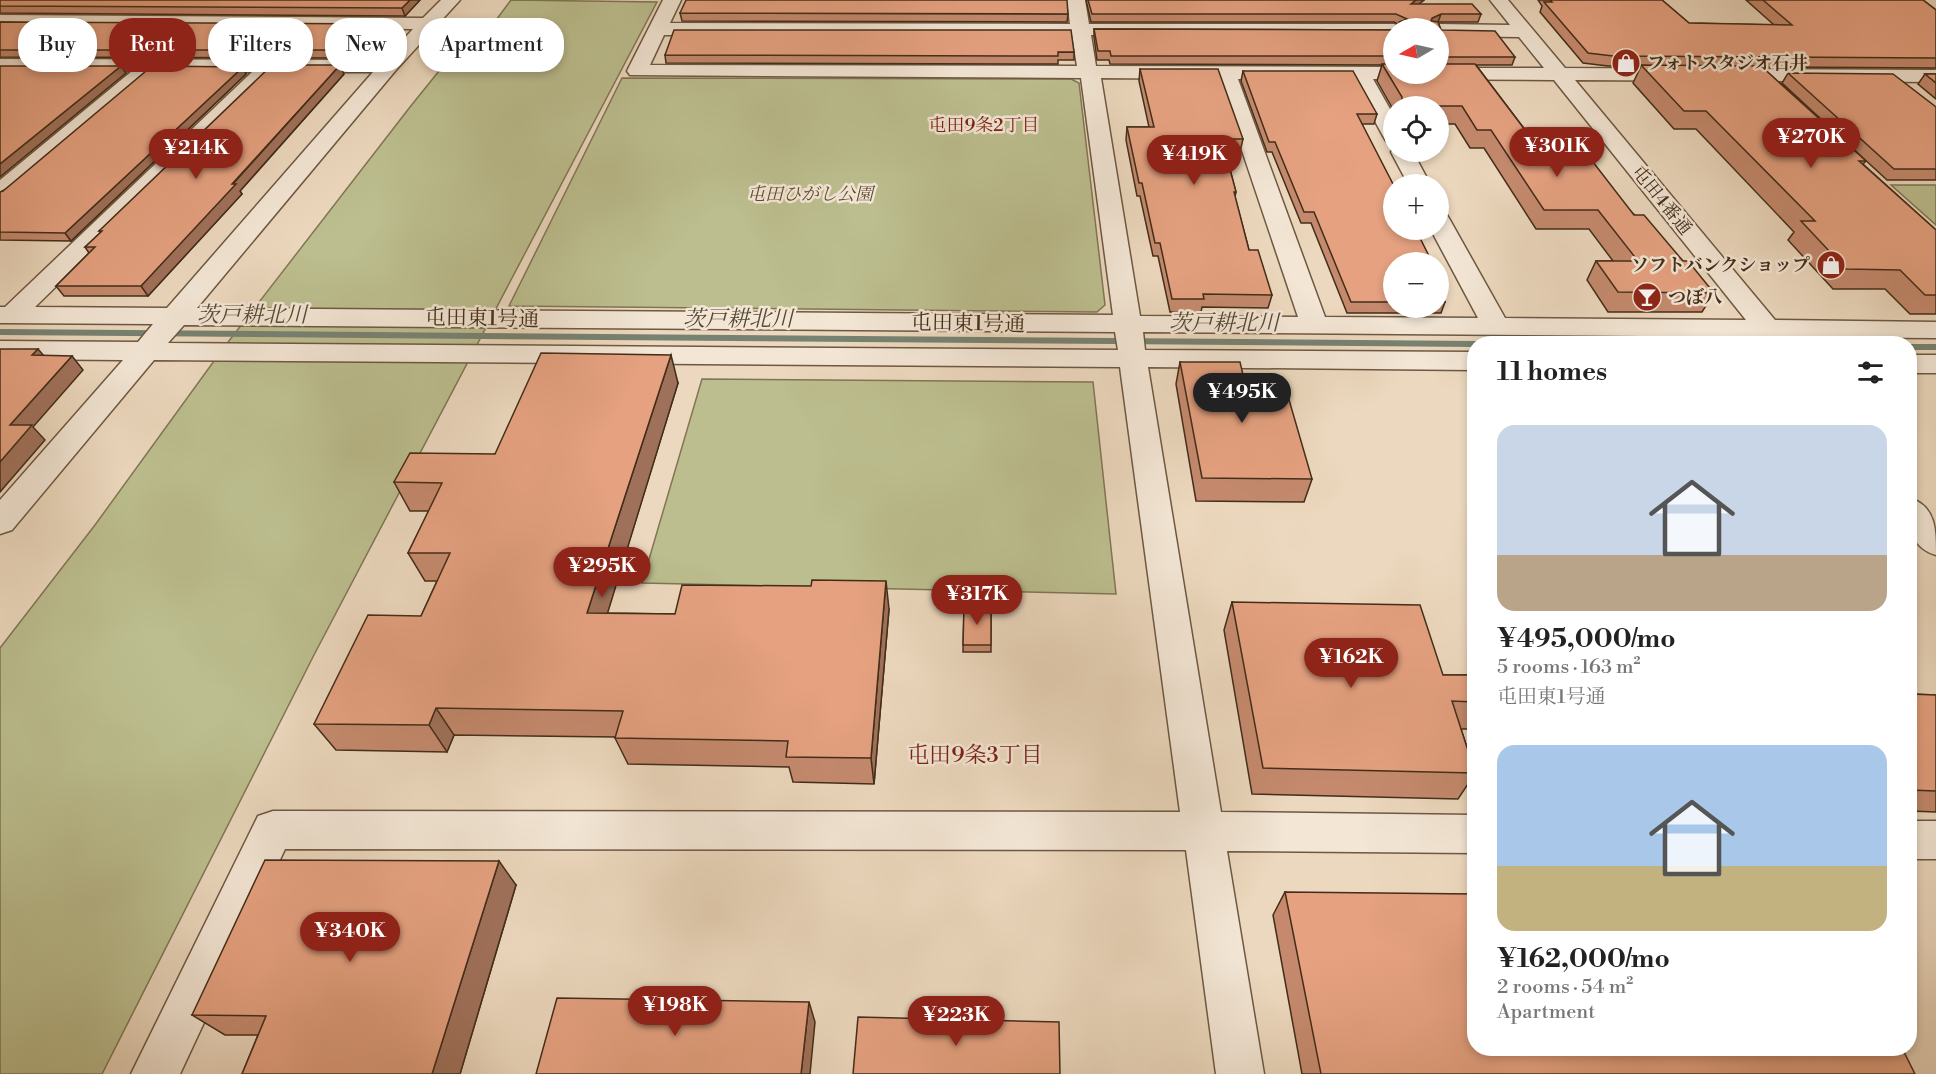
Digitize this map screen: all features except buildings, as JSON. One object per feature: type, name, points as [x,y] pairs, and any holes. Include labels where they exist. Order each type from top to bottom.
[{"type":"street","points":[[435,18],[452,0]]},
{"type":"street","points":[[672,0],[637,71],[1936,76]]},
{"type":"street","points":[[1076,0],[1086,65],[1090,72],[1240,1074]]},
{"type":"street","name":"屯田4番通","points":[[1499,0],[1773,336]]},
{"type":"street","points":[[0,21],[419,24]]},
{"type":"street","points":[[657,29],[1383,30]]},
{"type":"street","points":[[1449,30],[1524,31]]},
{"type":"street","points":[[407,47],[419,34]]},
{"type":"street","points":[[0,65],[18,65]]},
{"type":"street","points":[[9,84],[25,72]]},
{"type":"street","points":[[0,192],[144,72]]},
{"type":"street","points":[[6,315],[263,72]]},
{"type":"street","points":[[0,522],[383,72]]},
{"type":"street","points":[[1226,73],[1314,326]]},
{"type":"street","points":[[1359,73],[1383,116]]},
{"type":"street","points":[[1757,75],[1782,99]]},
{"type":"street","points":[[1892,76],[1913,93]]},
{"type":"street","points":[[1449,240],[1496,327]]},
{"type":"street","name":"屯田東1号通","points":[[6,315],[163,333],[1131,341],[1467,361]]},
{"type":"street","name":"屯田東1号通","points":[[0,350],[163,333],[1131,341],[1314,326],[1496,327],[1773,336],[1936,330]]},
{"type":"street","points":[[1917,364],[1936,364]]},
{"type":"street","points":[[1917,519],[1936,543]]},
{"type":"street","points":[[155,1074],[273,830],[1204,831],[1467,834]]},
{"type":"street","points":[[1917,840],[1936,840]]},
{"type":"green space","points":[[511,0],[657,2],[315,653],[102,1074],[0,1074],[0,648],[95,525],[222,350],[438,72],[564,72],[564,18],[498,18]]},
{"type":"green space","name":"屯田ひがし公園","points":[[622,78],[1071,79],[1079,83],[1105,305],[1097,312],[509,306]]},
{"type":"green space","points":[[1891,185],[1936,185],[1936,225]]},
{"type":"green space","points":[[702,379],[1093,382],[1116,594],[642,583]]},
{"type":"waterway","name":"茨戸耕北川","points":[[0,332],[1467,344]]},
{"type":"waterway","name":"茨戸耕北川","points":[[1917,347],[1936,347]]},
{"type":"place","name":"フォトスタジオ石井","points":[[1626,63]]},
{"type":"place","name":"ソフトバンクショップ","points":[[1831,265]]},
{"type":"place","name":"つぼ八","points":[[1647,297]]},
{"type":"district","name":"屯田9条2丁目","points":[[984,125]]},
{"type":"district","name":"屯田9条3丁目","points":[[975,754]]}]
